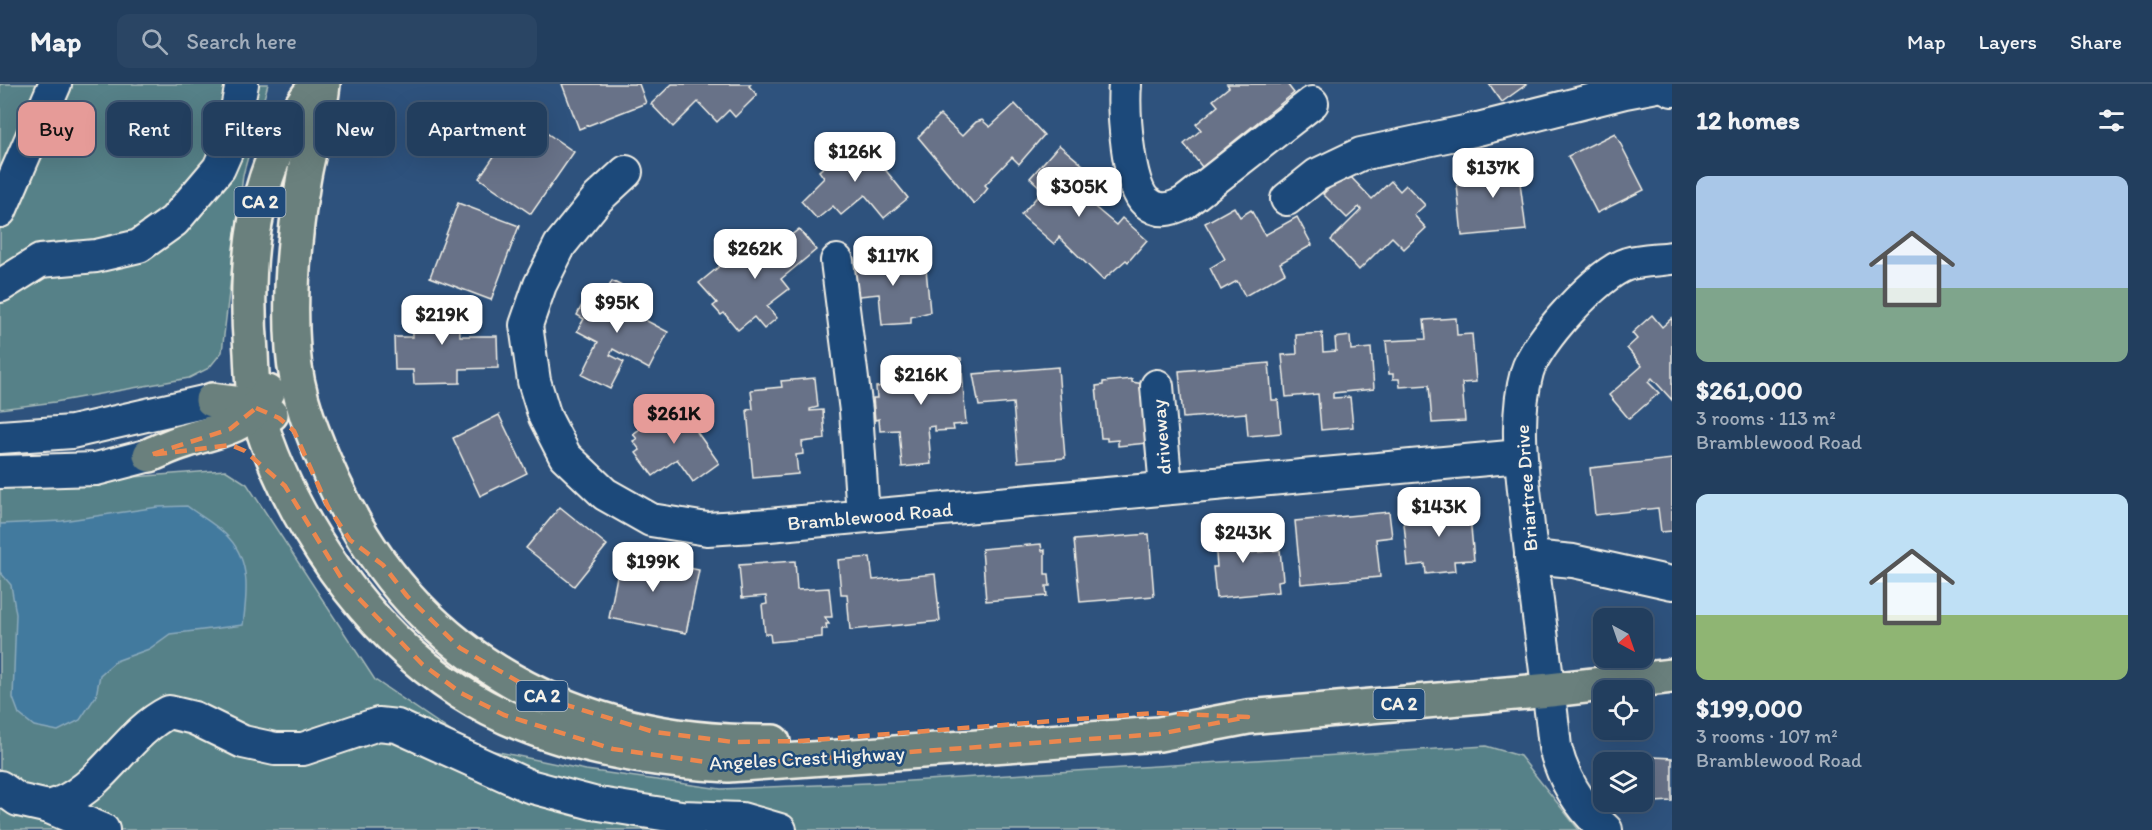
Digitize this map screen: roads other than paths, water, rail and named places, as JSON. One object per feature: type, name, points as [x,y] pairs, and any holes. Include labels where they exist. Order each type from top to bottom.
[{"type":"main road","name":"Angeles Crest Highway","points":[[319,84],[293,114],[270,167],[252,232],[247,310],[256,408],[285,486],[314,540],[345,584],[422,664],[461,693],[504,715],[539,729],[613,749],[690,763],[728,765],[1159,734],[1248,717],[1550,690],[1672,675]]},
{"type":"main road","name":"Angeles Crest Highway","points":[[319,84],[303,182],[293,265],[293,349],[309,426],[352,518],[383,565],[429,620],[460,648],[493,670],[579,712],[654,732],[733,742],[789,741],[1154,712],[1248,717]]},
{"type":"main road","points":[[150,455],[184,441],[231,429],[256,408],[270,388],[271,366],[266,296],[276,216],[304,117],[319,84]]},
{"type":"main road","points":[[212,400],[226,388],[236,371],[244,356],[249,333]]},
{"type":"main road","points":[[212,400],[256,408],[279,418],[294,431],[328,507],[350,540],[383,565]]},
{"type":"main road","points":[[150,455],[231,445],[261,462],[285,486]]},
{"type":"street","points":[[0,211],[55,84]]},
{"type":"street","points":[[0,286],[40,261],[96,256],[139,246],[174,221],[219,168],[236,124],[242,84]]},
{"type":"street","points":[[1287,199],[1317,175],[1361,154],[1473,130],[1625,92],[1662,85],[1672,90]]},
{"type":"street","points":[[1124,96],[1135,182],[1144,201],[1160,210],[1170,210],[1184,203],[1312,103]]},
{"type":"street","name":"Bramblewood Road","points":[[626,172],[598,198],[560,244],[540,285],[526,325],[534,381],[545,417],[565,456],[605,494],[651,520],[707,529],[1520,456]]},
{"type":"street","name":"Briartree Drive","points":[[1606,830],[1591,817],[1561,770],[1555,747],[1550,690],[1531,557],[1520,456],[1520,415],[1527,371],[1555,326],[1584,294],[1625,265],[1672,258]]},
{"type":"street","points":[[837,261],[856,411],[862,516]]},
{"type":"street","name":"driveway","points":[[1157,386],[1166,488]]},
{"type":"street","points":[[0,437],[72,432],[212,400]]},
{"type":"street","points":[[0,472],[96,469],[150,455]]},
{"type":"street","points":[[1531,557],[1573,561],[1672,583]]},
{"type":"street","points":[[49,807],[65,803],[83,789],[153,720],[169,712],[194,718],[243,742],[275,749],[303,749],[378,724],[397,726],[529,786],[592,803],[681,817],[742,819],[780,830]]},
{"type":"street","points":[[0,787],[18,800],[49,807],[103,830]]},
{"type":"water","points":[[187,506],[215,525],[236,547],[246,579],[243,625],[170,634],[149,649],[116,661],[100,675],[96,696],[80,720],[58,731],[34,726],[19,714],[13,698],[16,614],[11,585],[0,572],[0,524],[62,521],[158,507]]}]
